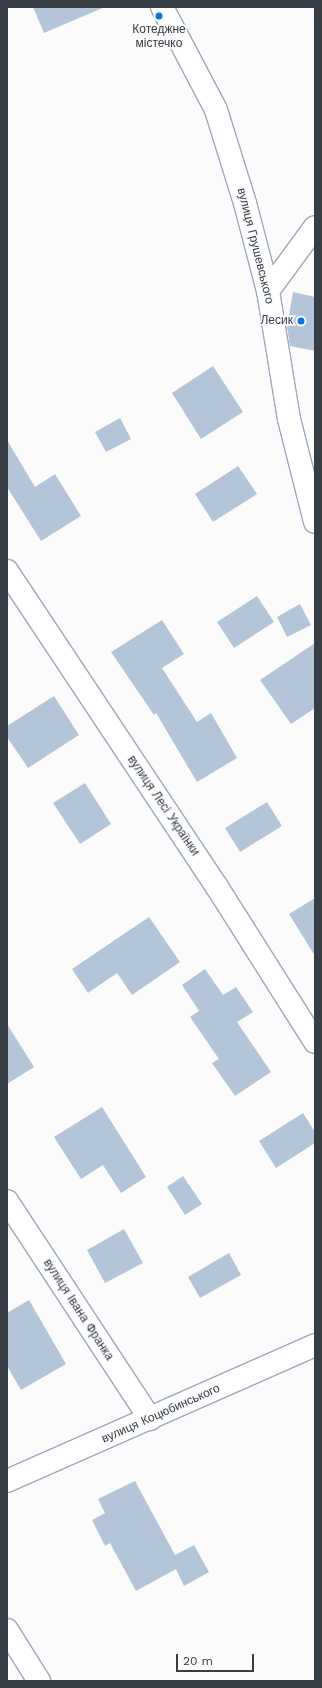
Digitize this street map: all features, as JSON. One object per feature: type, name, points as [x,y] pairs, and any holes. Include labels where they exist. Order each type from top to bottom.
[{"type":"street","name":"вулиця Грушевського","points":[[162,7],[216,110],[246,203],[268,291],[289,419],[315,522]]},
{"type":"street","points":[[268,291],[315,227]]},
{"type":"street","name":"вулиця Лесі Українки","points":[[7,571],[217,887],[315,1042]]},
{"type":"street","name":"вулиця Івана Франка","points":[[7,1201],[150,1419]]},
{"type":"street","name":"вулиця Коцюбинського","points":[[7,1481],[315,1345]]},
{"type":"street","points":[[7,1630],[39,1681]]},
{"type":"building","points":[[33,7],[105,7],[44,33]]},
{"type":"building","name":"Лесик","points":[[293,292],[315,297],[315,351],[290,346],[287,327]]},
{"type":"building","points":[[213,366],[243,412],[201,439],[172,393]]},
{"type":"building","points":[[120,418],[131,439],[106,452],[95,432]]},
{"type":"building","points":[[7,440],[35,487],[55,474],[81,516],[41,541],[7,487]]},
{"type":"building","points":[[238,466],[257,494],[213,522],[195,494]]},
{"type":"building","points":[[257,596],[274,622],[234,648],[217,622]]},
{"type":"building","points":[[300,604],[311,625],[287,637],[277,617]]},
{"type":"building","points":[[162,620],[184,654],[162,668],[197,722],[211,713],[237,758],[197,782],[156,713],[154,715],[111,652]]},
{"type":"building","points":[[315,643],[315,708],[291,724],[260,680]]},
{"type":"building","points":[[54,696],[79,735],[28,768],[7,737],[7,726]]},
{"type":"building","points":[[85,783],[111,824],[80,844],[53,803]]},
{"type":"building","points":[[267,802],[282,826],[240,852],[225,828]]},
{"type":"building","points":[[315,898],[315,956],[289,914]]},
{"type":"building","points":[[149,917],[180,962],[132,995],[117,973],[88,993],[72,969]]},
{"type":"building","points":[[205,969],[223,995],[236,987],[253,1012],[237,1022],[271,1072],[235,1096],[212,1063],[219,1059],[190,1017],[199,1011],[182,985]]},
{"type":"building","points":[[7,1024],[34,1067],[7,1084]]},
{"type":"building","points":[[102,1107],[146,1177],[121,1193],[103,1165],[81,1179],[54,1137]]},
{"type":"building","points":[[303,1113],[315,1132],[315,1143],[276,1168],[259,1141]]},
{"type":"building","points":[[183,1176],[202,1204],[185,1215],[167,1187]]},
{"type":"building","points":[[124,1229],[143,1263],[105,1283],[87,1250]]},
{"type":"building","points":[[229,1253],[241,1275],[200,1298],[188,1277]]},
{"type":"building","points":[[29,1300],[66,1364],[21,1390],[7,1366],[7,1313]]},
{"type":"building","points":[[135,1481],[175,1555],[194,1545],[209,1572],[184,1586],[176,1569],[136,1591],[110,1543],[105,1546],[92,1520],[105,1513],[98,1499]]},
{"type":"place","name":"Котеджне містечко","points":[[159,16]]},
{"type":"place","name":"Лесик","points":[[301,321]]}]
